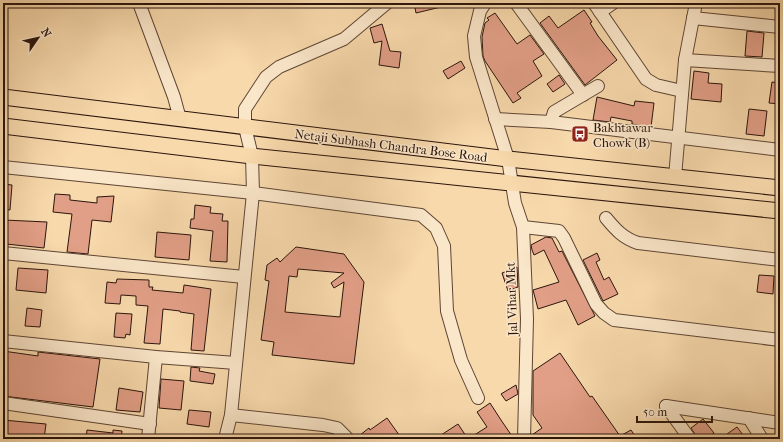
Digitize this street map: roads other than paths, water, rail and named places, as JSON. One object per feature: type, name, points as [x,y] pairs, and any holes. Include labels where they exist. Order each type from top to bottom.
[{"type":"main road","name":"Netaji Subhash Chandra Bose Road","points":[[3,97],[508,159],[780,188]]},
{"type":"main road","name":"Netaji Subhash Chandra Bose Road","points":[[3,126],[252,156],[780,211]]},
{"type":"street","points":[[139,3],[174,97],[180,119]]},
{"type":"street","points":[[225,439],[231,415],[252,193],[252,156],[246,127],[245,109],[270,73],[280,67],[344,39],[387,3]]},
{"type":"street","points":[[516,3],[583,95]]},
{"type":"street","points":[[613,3],[597,8],[646,78],[656,85],[682,91]]},
{"type":"street","points":[[675,177],[682,91],[696,3]]},
{"type":"street","name":"Jal Vihar Mkt","points":[[479,6],[474,36],[476,57],[508,159],[511,182],[523,226],[527,319],[524,439]]},
{"type":"street","points":[[693,18],[780,27]]},
{"type":"street","points":[[686,60],[780,66]]},
{"type":"street","points":[[551,122],[554,112],[598,86]]},
{"type":"street","points":[[495,119],[551,122],[780,150]]},
{"type":"street","points":[[3,167],[252,193],[421,215],[436,228],[444,246],[447,311],[453,338],[478,398]]},
{"type":"street","points":[[606,218],[626,239],[638,243],[780,260]]},
{"type":"street","points":[[523,226],[558,231],[564,238],[596,304],[604,313],[614,320],[780,340]]},
{"type":"street","points":[[3,253],[244,277]]},
{"type":"street","points":[[3,341],[156,357],[236,362]]},
{"type":"street","points":[[148,439],[156,357]]},
{"type":"street","points":[[3,403],[150,424]]},
{"type":"street","points":[[690,439],[666,406],[780,423]]},
{"type":"street","points":[[231,415],[323,425],[337,428],[348,439]]},
{"type":"street","points":[[748,418],[762,439]]},
{"type":"place","name":"Bakhtawar Chowk (B)","points":[[580,134]]}]
